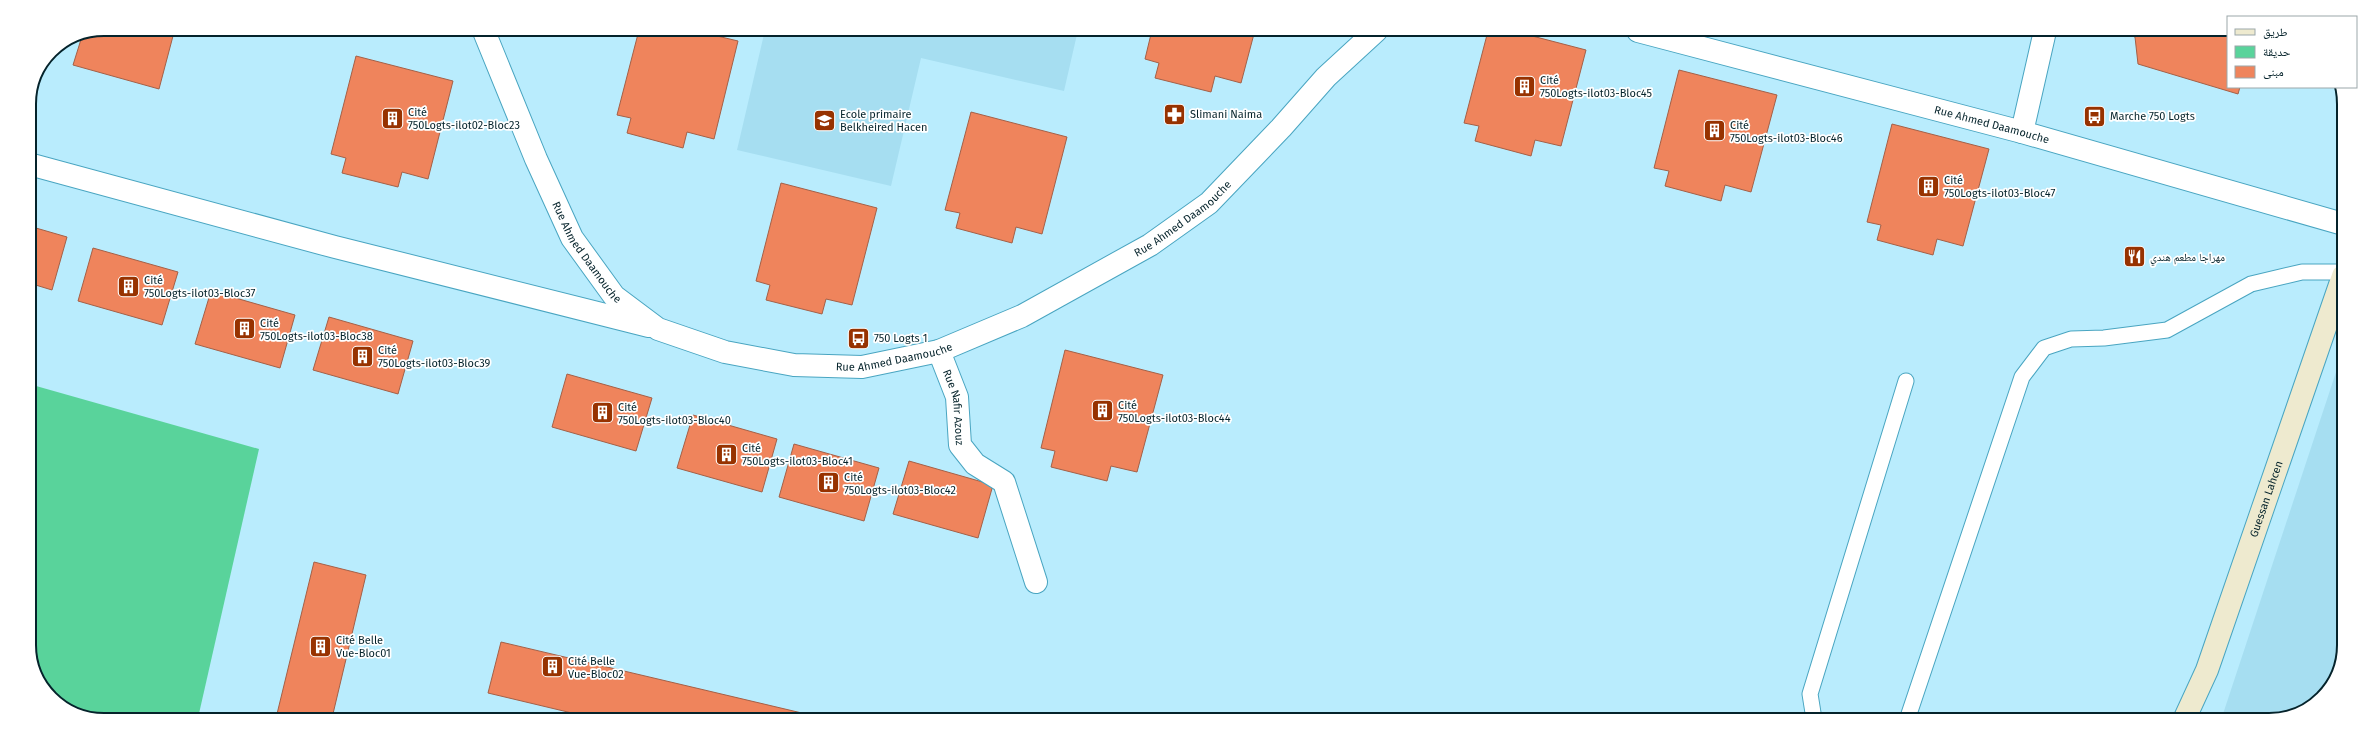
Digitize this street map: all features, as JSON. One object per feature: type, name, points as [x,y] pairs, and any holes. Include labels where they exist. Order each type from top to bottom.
[{"type":"main road","name":"Guessan Lahcen","points":[[2187,713],[2207,670],[2337,293]]},
{"type":"street","name":"Rue Ahmed Daamouche","points":[[485,36],[536,159],[572,238],[614,296],[658,328],[725,352],[794,365],[862,368],[939,352],[1022,316],[1137,253],[1209,203],[1281,128],[1326,77],[1370,36]]},
{"type":"street","name":"Rue Ahmed Daamouche","points":[[1657,36],[2022,132],[2337,222]]},
{"type":"street","points":[[2022,132],[2044,36]]},
{"type":"street","points":[[36,166],[335,247],[658,328]]},
{"type":"street","name":"Rue Nafir Azouz","points":[[939,352],[957,397],[960,445],[975,464],[1004,482],[1036,582]]},
{"type":"lane","points":[[1909,713],[2022,377],[2044,348],[2071,339],[2104,338],[2167,330],[2252,284],[2302,272],[2337,272]]},
{"type":"lane","points":[[1813,713],[1810,694],[1906,381]]},
{"type":"shaded area","name":"Ecole primaire Belkheired Hacen","points":[[764,36],[1077,36],[1064,91],[921,58],[891,186],[737,150]]},
{"type":"shaded area","points":[[2337,369],[2337,645],[2335,663],[2326,683],[2311,699],[2299,706],[2269,713],[2223,713]]},
{"type":"green space","points":[[36,386],[259,449],[199,713],[104,713],[86,711],[66,702],[50,687],[45,679],[37,659],[36,650]]},
{"type":"building","points":[[173,36],[159,89],[73,65],[81,40],[90,37]]},
{"type":"building","points":[[637,36],[717,36],[738,41],[714,139],[687,132],[683,148],[627,133],[631,118],[617,115]]},
{"type":"building","points":[[1151,36],[1253,36],[1241,83],[1215,76],[1211,92],[1155,78],[1159,63],[1145,59]]},
{"type":"building","name":"Cité 750Logts-ilot03-Bloc45","points":[[1487,36],[1532,36],[1586,50],[1561,146],[1535,140],[1531,156],[1475,141],[1479,126],[1464,123]]},
{"type":"building","points":[[2132,36],[2227,36],[2227,88],[2240,88],[2238,94],[2138,64],[2135,37]]},
{"type":"building","name":"Cité 750Logts-ilot02-Bloc23","points":[[356,56],[453,81],[428,179],[402,172],[398,187],[342,173],[346,158],[331,154]]},
{"type":"building","name":"Cité 750Logts-ilot03-Bloc46","points":[[1679,70],[1777,95],[1751,192],[1725,185],[1721,201],[1665,186],[1669,171],[1654,168]]},
{"type":"building","points":[[971,112],[1067,137],[1042,234],[1016,227],[1012,243],[956,228],[960,213],[945,210]]},
{"type":"building","name":"Cité 750Logts-ilot03-Bloc47","points":[[1892,124],[1989,149],[1963,246],[1937,239],[1933,255],[1877,240],[1881,225],[1867,222]]},
{"type":"building","points":[[781,183],[877,208],[852,305],[826,299],[822,314],[766,300],[770,285],[756,281]]},
{"type":"building","points":[[36,228],[67,237],[52,290],[36,285]]},
{"type":"building","name":"Cité 750Logts-ilot03-Bloc37","points":[[93,248],[178,272],[162,325],[78,301]]},
{"type":"building","name":"Cité 750Logts-ilot03-Bloc38","points":[[211,291],[295,315],[280,368],[195,344]]},
{"type":"building","name":"Cité 750Logts-ilot03-Bloc39","points":[[329,317],[413,341],[398,394],[313,370]]},
{"type":"building","name":"Cité 750Logts-ilot03-Bloc44","points":[[1065,350],[1163,375],[1137,472],[1111,466],[1107,481],[1051,467],[1055,451],[1041,448]]},
{"type":"building","name":"Cité 750Logts-ilot03-Bloc40","points":[[567,374],[652,398],[636,451],[552,427]]},
{"type":"building","name":"Cité 750Logts-ilot03-Bloc41","points":[[693,415],[777,439],[762,492],[677,468]]},
{"type":"building","name":"Cité 750Logts-ilot03-Bloc42","points":[[794,444],[879,468],[864,521],[779,497]]},
{"type":"building","points":[[909,461],[993,485],[978,538],[893,514]]},
{"type":"building","name":"Cité Belle Vue-Bloc01","points":[[314,562],[366,575],[333,713],[277,713]]},
{"type":"building","name":"Cité Belle Vue-Bloc02","points":[[501,642],[802,713],[572,713],[488,693]]},
{"type":"place","name":"Cité 750Logts-ilot03-Bloc45","points":[[1525,86]]},
{"type":"place","name":"Slimani Naima","points":[[1175,114]]},
{"type":"place","name":"Marche 750 Logts","points":[[2094,116]]},
{"type":"place","name":"Cité 750Logts-ilot02-Bloc23","points":[[392,118]]},
{"type":"place","name":"Ecole primaire Belkheired Hacen","points":[[825,120]]},
{"type":"place","name":"Cité 750Logts-ilot03-Bloc46","points":[[1715,131]]},
{"type":"place","name":"Cité 750Logts-ilot03-Bloc47","points":[[1928,186]]},
{"type":"place","name":"مهراجا مطعم هندي","points":[[2134,257]]},
{"type":"place","name":"Cité 750Logts-ilot03-Bloc37","points":[[128,286]]},
{"type":"place","name":"Cité 750Logts-ilot03-Bloc38","points":[[245,329]]},
{"type":"place","name":"750 Logts 1","points":[[859,338]]},
{"type":"place","name":"Cité 750Logts-ilot03-Bloc39","points":[[363,356]]},
{"type":"place","name":"Cité 750Logts-ilot03-Bloc44","points":[[1102,411]]},
{"type":"place","name":"Cité 750Logts-ilot03-Bloc40","points":[[602,413]]},
{"type":"place","name":"Cité 750Logts-ilot03-Bloc41","points":[[727,454]]},
{"type":"place","name":"Cité 750Logts-ilot03-Bloc42","points":[[829,483]]},
{"type":"place","name":"Cité Belle Vue-Bloc01","points":[[321,646]]},
{"type":"place","name":"Cité Belle Vue-Bloc02","points":[[552,667]]}]
